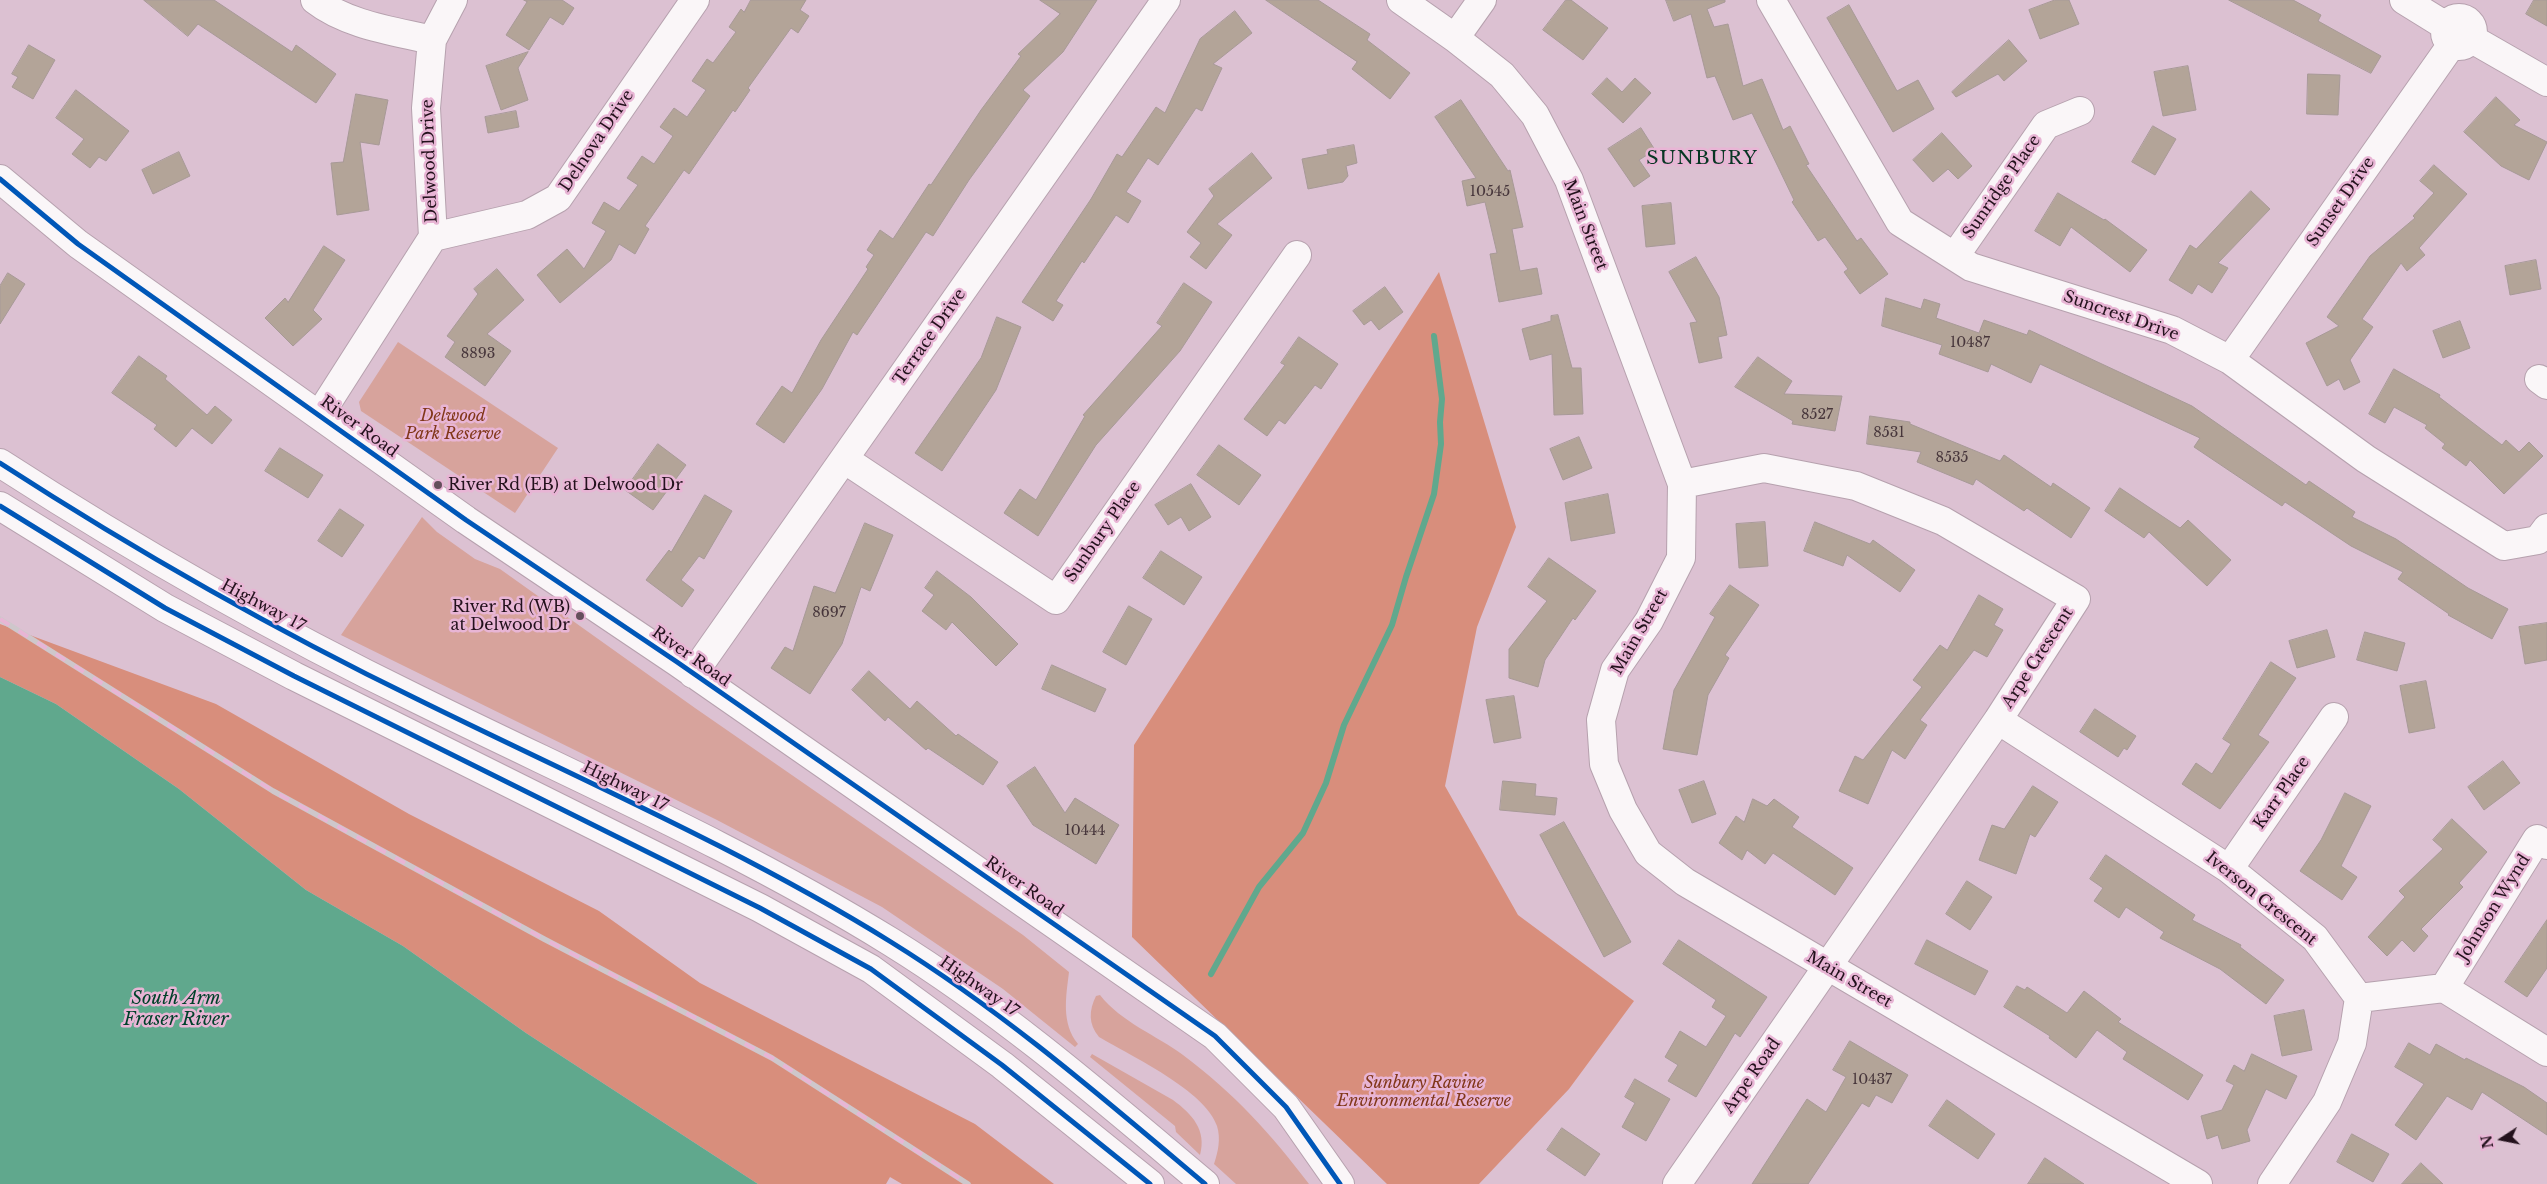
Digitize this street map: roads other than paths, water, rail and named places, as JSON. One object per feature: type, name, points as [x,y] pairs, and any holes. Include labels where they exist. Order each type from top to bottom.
[{"type":"main road","points":[[315,0],[347,17],[380,28],[432,40]]},
{"type":"main road","name":"Delwood Drive","points":[[320,414],[432,237],[426,108],[432,40],[454,0]]},
{"type":"main road","name":"Delnova Drive","points":[[432,237],[527,216],[558,198],[695,0]]},
{"type":"main road","name":"Terrace Drive","points":[[693,674],[1166,0]]},
{"type":"main road","name":"Main Street","points":[[1402,0],[1502,75],[1535,115],[1569,180],[1682,484],[1681,558],[1649,621],[1615,670],[1601,720],[1604,764],[1623,810],[1648,853],[1685,882],[2198,1184]]},
{"type":"main road","points":[[1455,38],[1482,0]]},
{"type":"main road","name":"Suncrest Drive","points":[[1771,0],[1900,222],[1971,267],[2172,330],[2230,360],[2366,459],[2504,546],[2538,540],[2547,528]]},
{"type":"main road","points":[[2404,0],[2464,26],[2547,82]]},
{"type":"main road","name":"Sunset Drive","points":[[2230,360],[2464,26]]},
{"type":"main road","name":"Sunridge Place","points":[[1955,256],[2046,125],[2080,112]]},
{"type":"main road","name":"River Road","points":[[0,179],[78,244],[320,414],[466,520],[693,674],[1215,1036],[1286,1107],[1340,1184]]},
{"type":"main road","name":"Sunbury Place","points":[[844,459],[1056,600],[1297,255]]},
{"type":"main road","name":"Highway 17","points":[[0,463],[181,576],[296,638],[781,878],[891,942],[958,986],[1027,1037],[1205,1184]]},
{"type":"main road","name":"Arpe Crescent","points":[[1682,484],[1764,468],[1856,486],[1943,521],[2076,599],[1998,720],[1827,967]]},
{"type":"main road","points":[[0,506],[165,608],[294,676],[760,908],[871,970],[1002,1065],[1150,1184]]},
{"type":"main road","name":"Karr Place","points":[[2229,869],[2334,717]]},
{"type":"main road","name":"Iverson Crescent","points":[[1998,720],[2229,869],[2315,938],[2359,998]]},
{"type":"main road","name":"Johnson Wynd","points":[[2444,988],[2537,839],[2547,845]]},
{"type":"main road","name":"Arpe Road","points":[[1677,1184],[1827,967]]},
{"type":"main road","points":[[2272,1184],[2327,1102],[2352,1043],[2359,998],[2444,988],[2547,1052]]},
{"type":"water","name":"South Arm Fraser River","points":[[0,677],[56,704],[179,789],[306,890],[403,946],[526,1033],[758,1184],[0,1184]]},
{"type":"waterway","points":[[1211,974],[1259,887],[1303,833],[1326,783],[1344,725],[1392,625],[1434,494],[1441,444],[1442,399],[1434,336]]},
{"type":"railway","points":[[0,619],[273,791],[544,939],[772,1058],[968,1184]]},
{"type":"place","name":"River Rd (EB) at Delwood Dr","points":[[438,485]]},
{"type":"place","name":"River Rd (WB) at Delwood Dr","points":[[580,616]]},
{"type":"district","name":"SUNBURY","points":[[1702,159]]},
{"type":"park label","name":"Delwood Park Reserve","points":[[453,425]]},
{"type":"park label","name":"Sunbury Ravine Environmental Reserve","points":[[1424,1092]]}]
